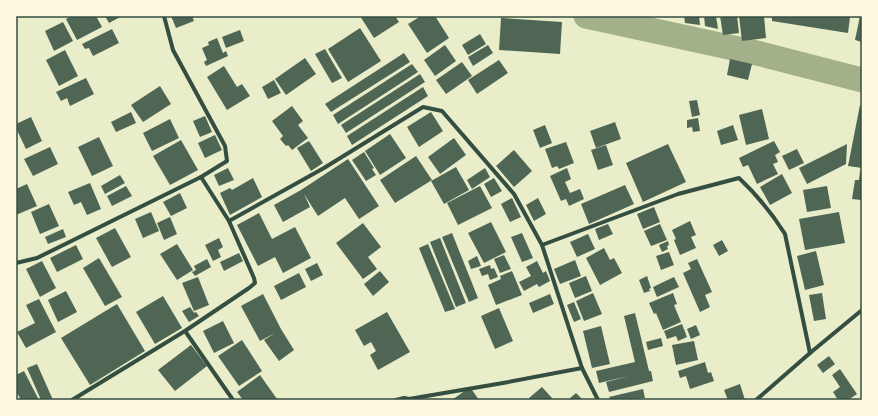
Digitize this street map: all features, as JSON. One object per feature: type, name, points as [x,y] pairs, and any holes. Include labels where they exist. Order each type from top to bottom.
[{"type":"street","points":[[16,256],[17,262],[37,258],[201,177],[227,161],[225,146],[173,50],[164,16]]},
{"type":"street","points":[[228,221],[324,168],[423,107],[442,111],[514,194],[542,245],[582,368],[598,400]]},
{"type":"street","points":[[72,400],[185,331],[255,284],[254,278],[228,221],[201,177]]},
{"type":"street","points":[[542,245],[678,194],[739,178],[777,220],[785,234],[810,353]]},
{"type":"street","points":[[756,400],[862,310]]},
{"type":"street","points":[[185,331],[233,400]]},
{"type":"street","points":[[396,400],[404,398],[410,399],[503,383],[582,368]]},
{"type":"building","points":[[72,16],[96,16],[102,27],[77,40],[66,19]]},
{"type":"building","points":[[105,16],[122,16],[109,23]]},
{"type":"building","points":[[171,16],[192,16],[194,21],[176,28]]},
{"type":"building","points":[[360,16],[395,16],[399,22],[374,38]]},
{"type":"building","points":[[421,16],[435,16],[449,38],[427,53],[408,24]]},
{"type":"building","points":[[684,16],[699,16],[700,25],[685,23]]},
{"type":"building","points":[[704,16],[716,16],[718,29],[705,26]]},
{"type":"building","points":[[720,16],[737,16],[739,33],[723,35]]},
{"type":"building","points":[[739,16],[764,16],[766,38],[742,41]]},
{"type":"building","points":[[772,16],[850,17],[848,33],[772,21]]},
{"type":"building","points":[[860,16],[862,16],[862,42],[855,40]]},
{"type":"building","points":[[501,18],[562,22],[560,54],[499,50]]},
{"type":"building","points":[[63,22],[73,41],[54,51],[45,31]]},
{"type":"building","points":[[360,28],[381,61],[348,82],[328,49]]},
{"type":"building","points":[[112,29],[119,43],[93,56],[89,48],[85,49],[82,44]]},
{"type":"building","points":[[240,30],[244,41],[226,48],[222,37]]},
{"type":"building","points":[[480,34],[486,44],[468,55],[462,45]]},
{"type":"building","points":[[217,38],[223,53],[226,51],[228,56],[206,66],[204,62],[207,60],[202,48],[209,45],[208,42]]},
{"type":"building","points":[[445,45],[456,61],[435,76],[424,60]]},
{"type":"building","points":[[488,45],[493,53],[473,66],[468,57]]},
{"type":"building","points":[[325,49],[342,78],[332,83],[315,54]]},
{"type":"building","points":[[65,50],[78,76],[59,86],[46,60]]},
{"type":"building","points":[[404,53],[410,62],[331,112],[325,104]]},
{"type":"building","points":[[305,58],[316,74],[286,95],[275,79]]},
{"type":"building","points":[[730,59],[752,64],[748,80],[727,75]]},
{"type":"building","points":[[499,60],[508,73],[477,94],[468,80]]},
{"type":"building","points":[[462,62],[472,76],[446,94],[436,80]]},
{"type":"building","points":[[412,64],[418,72],[338,124],[333,115]]},
{"type":"building","points":[[224,66],[237,87],[242,84],[250,96],[227,110],[207,77]]},
{"type":"building","points":[[420,74],[425,82],[346,133],[341,125]]},
{"type":"building","points":[[86,78],[94,94],[70,106],[67,98],[61,101],[56,92]]},
{"type":"building","points":[[274,80],[281,93],[268,99],[262,87]]},
{"type":"building","points":[[160,86],[171,104],[143,122],[131,105]]},
{"type":"building","points":[[423,87],[428,96],[352,145],[347,136]]},
{"type":"building","points":[[697,100],[700,115],[692,117],[689,101]]},
{"type":"building","points":[[860,105],[862,106],[862,168],[848,166]]},
{"type":"building","points":[[292,106],[303,121],[298,125],[308,138],[292,150],[280,139],[283,136],[272,121]]},
{"type":"building","points":[[762,109],[769,139],[746,145],[739,115]]},
{"type":"building","points":[[131,112],[136,123],[116,132],[111,122]]},
{"type":"building","points":[[431,112],[443,131],[419,147],[407,127]]},
{"type":"building","points":[[205,116],[212,132],[200,137],[193,121]]},
{"type":"building","points":[[31,117],[42,141],[26,149],[16,128],[16,124]]},
{"type":"building","points":[[698,118],[700,131],[693,132],[692,127],[687,128],[687,120]]},
{"type":"building","points":[[170,119],[179,138],[152,151],[143,133]]},
{"type":"building","points":[[615,122],[621,139],[596,148],[590,131]]},
{"type":"building","points":[[545,125],[552,143],[540,148],[533,130]]},
{"type":"building","points":[[733,125],[738,140],[721,145],[717,131]]},
{"type":"building","points":[[390,134],[406,158],[380,175],[365,151]]},
{"type":"building","points":[[215,135],[222,150],[205,158],[198,143]]},
{"type":"building","points":[[99,137],[113,166],[92,176],[78,147]]},
{"type":"building","points":[[454,138],[466,155],[440,174],[428,157]]},
{"type":"building","points":[[181,140],[198,170],[170,185],[153,156]]},
{"type":"building","points":[[309,141],[323,163],[311,171],[297,148]]},
{"type":"building","points":[[774,141],[780,152],[775,155],[778,162],[773,164],[778,174],[757,184],[748,165],[743,167],[739,158]]},
{"type":"building","points":[[566,142],[574,163],[559,169],[557,166],[552,168],[545,149]]},
{"type":"building","points":[[668,144],[686,182],[643,202],[626,163]]},
{"type":"building","points":[[847,144],[846,164],[807,184],[799,168]]},
{"type":"building","points":[[606,145],[613,165],[598,170],[591,150]]},
{"type":"building","points":[[50,147],[58,164],[33,176],[24,159]]},
{"type":"building","points":[[797,149],[804,163],[789,170],[782,156]]},
{"type":"building","points":[[514,150],[532,171],[514,187],[496,166]]},
{"type":"building","points":[[364,152],[374,168],[372,169],[376,175],[366,181],[352,160]]},
{"type":"building","points":[[416,156],[432,180],[395,203],[380,180]]},
{"type":"building","points":[[348,159],[379,206],[359,219],[345,198],[318,216],[304,194],[310,207],[283,222],[274,205],[301,190]]},
{"type":"building","points":[[456,167],[469,190],[444,204],[431,181]]},
{"type":"building","points":[[228,168],[234,180],[219,186],[214,175]]},
{"type":"building","points":[[485,168],[490,177],[472,189],[467,180]]},
{"type":"building","points":[[567,168],[571,179],[565,182],[570,193],[580,189],[584,199],[569,206],[566,199],[561,201],[550,176]]},
{"type":"building","points":[[860,171],[862,171],[862,197],[861,200],[852,199],[855,180],[859,180]]},
{"type":"building","points":[[782,174],[792,193],[770,205],[760,187]]},
{"type":"building","points":[[120,175],[125,183],[105,194],[101,186]]},
{"type":"building","points":[[253,178],[262,197],[230,215],[220,193],[230,188],[232,190]]},
{"type":"building","points":[[494,178],[502,191],[491,197],[484,184]]},
{"type":"building","points":[[90,183],[101,209],[87,215],[81,202],[74,205],[68,192]]},
{"type":"building","points":[[27,184],[37,206],[16,215],[16,189]]},
{"type":"building","points":[[625,185],[634,204],[589,224],[581,204]]},
{"type":"building","points":[[126,186],[132,196],[112,206],[107,196]]},
{"type":"building","points":[[480,186],[492,208],[458,225],[447,203]]},
{"type":"building","points":[[827,186],[831,208],[807,212],[803,190]]},
{"type":"building","points":[[180,193],[187,208],[171,216],[163,202]]},
{"type":"building","points":[[512,198],[521,217],[510,222],[501,204]]},
{"type":"building","points":[[538,198],[546,214],[534,221],[526,205]]},
{"type":"building","points":[[49,204],[59,226],[40,234],[31,212]]},
{"type":"building","points":[[654,207],[660,222],[643,229],[637,214]]},
{"type":"building","points":[[151,212],[159,231],[143,238],[135,219]]},
{"type":"building","points":[[839,212],[845,243],[805,250],[799,219]]},
{"type":"building","points":[[259,213],[272,239],[295,227],[311,258],[283,273],[275,257],[258,266],[237,225]]},
{"type":"building","points":[[170,217],[177,234],[164,240],[157,223]]},
{"type":"building","points":[[690,221],[696,235],[691,237],[696,248],[680,255],[672,230]]},
{"type":"building","points":[[491,222],[506,252],[484,263],[468,233]]},
{"type":"building","points":[[363,223],[381,247],[368,257],[377,269],[363,279],[336,243]]},
{"type":"building","points":[[608,224],[613,234],[599,240],[595,229]]},
{"type":"building","points":[[660,224],[667,240],[651,246],[644,231]]},
{"type":"building","points":[[115,228],[131,257],[112,267],[96,238]]},
{"type":"building","points":[[63,229],[66,237],[48,244],[45,237]]},
{"type":"building","points":[[452,233],[478,298],[469,302],[442,237]]},
{"type":"building","points":[[522,233],[533,258],[522,262],[511,237]]},
{"type":"building","points":[[588,234],[595,249],[577,257],[570,242]]},
{"type":"building","points":[[219,238],[223,247],[218,250],[221,257],[213,261],[205,245]]},
{"type":"building","points":[[440,238],[466,303],[456,307],[430,242]]},
{"type":"building","points":[[722,240],[728,251],[719,256],[713,245]]},
{"type":"building","points":[[668,241],[668,249],[662,252],[659,245]]},
{"type":"building","points":[[177,244],[193,270],[177,280],[160,254]]},
{"type":"building","points":[[428,244],[455,309],[445,312],[419,248]]},
{"type":"building","points":[[76,245],[83,259],[57,272],[50,258]]},
{"type":"building","points":[[604,248],[610,260],[614,258],[622,273],[600,285],[586,258]]},
{"type":"building","points":[[816,251],[824,285],[805,290],[797,256]]},
{"type":"building","points":[[669,252],[674,265],[661,270],[656,256]]},
{"type":"building","points":[[239,253],[243,261],[224,271],[220,262]]},
{"type":"building","points":[[504,255],[511,269],[500,273],[494,259]]},
{"type":"building","points":[[477,256],[481,266],[471,269],[468,261]]},
{"type":"building","points":[[99,258],[122,297],[105,306],[83,268]]},
{"type":"building","points":[[207,259],[211,267],[195,276],[192,272],[196,270],[194,266]]},
{"type":"building","points":[[697,259],[712,292],[705,295],[710,307],[700,312],[683,273],[691,269],[688,263]]},
{"type":"building","points":[[575,260],[581,276],[560,284],[554,269]]},
{"type":"building","points":[[42,261],[56,288],[40,297],[26,269]]},
{"type":"building","points":[[537,261],[543,273],[546,271],[550,281],[539,287],[537,284],[524,291],[519,282],[531,276],[526,267]]},
{"type":"building","points":[[317,263],[323,275],[311,281],[305,269]]},
{"type":"building","points":[[490,265],[491,269],[494,268],[498,277],[490,280],[488,274],[482,276],[479,269]]},
{"type":"building","points":[[380,271],[389,282],[373,296],[364,284]]},
{"type":"building","points":[[512,271],[522,295],[496,305],[488,285],[501,279],[500,276]]},
{"type":"building","points":[[299,273],[306,287],[281,300],[274,286]]},
{"type":"building","points":[[586,276],[592,291],[575,298],[569,283]]},
{"type":"building","points":[[647,276],[651,288],[649,289],[650,291],[644,293],[639,280]]},
{"type":"building","points":[[198,277],[209,305],[194,311],[182,283]]},
{"type":"building","points":[[674,277],[679,287],[657,297],[653,287]]},
{"type":"building","points":[[66,291],[77,312],[58,322],[48,300]]},
{"type":"building","points":[[593,293],[602,314],[584,321],[576,301]]},
{"type":"building","points":[[673,293],[677,304],[674,305],[681,322],[663,330],[656,313],[654,314],[649,303]]},
{"type":"building","points":[[822,293],[826,319],[814,321],[809,295]]},
{"type":"building","points":[[263,294],[281,329],[294,350],[279,361],[264,340],[275,333],[260,341],[241,306]]},
{"type":"building","points":[[550,294],[554,304],[533,313],[529,303]]},
{"type":"building","points":[[163,296],[182,328],[155,344],[136,312]]},
{"type":"building","points":[[39,299],[56,332],[26,348],[17,332],[35,323],[26,305]]},
{"type":"building","points":[[574,302],[581,319],[574,322],[567,305]]},
{"type":"building","points":[[117,304],[145,351],[90,385],[61,338]]},
{"type":"building","points":[[190,307],[194,313],[196,312],[199,316],[189,322],[182,311]]},
{"type":"building","points":[[499,308],[513,341],[495,349],[481,316]]},
{"type":"building","points":[[387,312],[410,352],[378,370],[370,355],[376,351],[371,342],[364,346],[355,330]]},
{"type":"building","points":[[635,313],[649,371],[651,371],[653,381],[609,392],[606,382],[629,376],[599,383],[596,371],[635,362],[624,316]]},
{"type":"building","points":[[223,321],[234,343],[214,353],[203,331]]},
{"type":"building","points":[[682,324],[687,337],[678,341],[676,336],[667,339],[664,331]]},
{"type":"building","points":[[696,325],[700,335],[691,339],[687,329]]},
{"type":"building","points":[[601,326],[610,364],[592,368],[583,331]]},
{"type":"building","points":[[661,338],[663,346],[648,350],[646,342]]},
{"type":"building","points":[[242,340],[262,371],[239,386],[218,356]]},
{"type":"building","points":[[694,341],[698,360],[676,365],[672,345]]},
{"type":"building","points":[[191,345],[207,366],[175,391],[158,370]]},
{"type":"building","points":[[829,356],[835,364],[823,373],[817,365]]},
{"type":"building","points":[[705,362],[708,373],[711,372],[714,381],[690,389],[686,376],[680,378],[678,371]]},
{"type":"building","points":[[37,364],[53,400],[41,400],[27,368]]},
{"type":"building","points":[[840,369],[857,394],[848,400],[838,400],[833,392],[840,387],[832,375]]},
{"type":"building","points":[[24,371],[39,400],[21,400],[16,391],[16,375]]},
{"type":"building","points":[[260,375],[277,399],[243,400],[237,392]]},
{"type":"building","points":[[740,384],[745,400],[728,400],[724,390]]},
{"type":"building","points":[[470,387],[479,400],[452,400]]},
{"type":"building","points":[[542,387],[552,398],[550,400],[531,400],[529,398]]},
{"type":"building","points":[[643,389],[645,398],[636,399],[637,400],[611,400],[609,397]]},
{"type":"building","points":[[576,393],[582,399],[568,400]]},
{"type":"waterway","points":[[586,16],[761,54],[862,80]]}]
